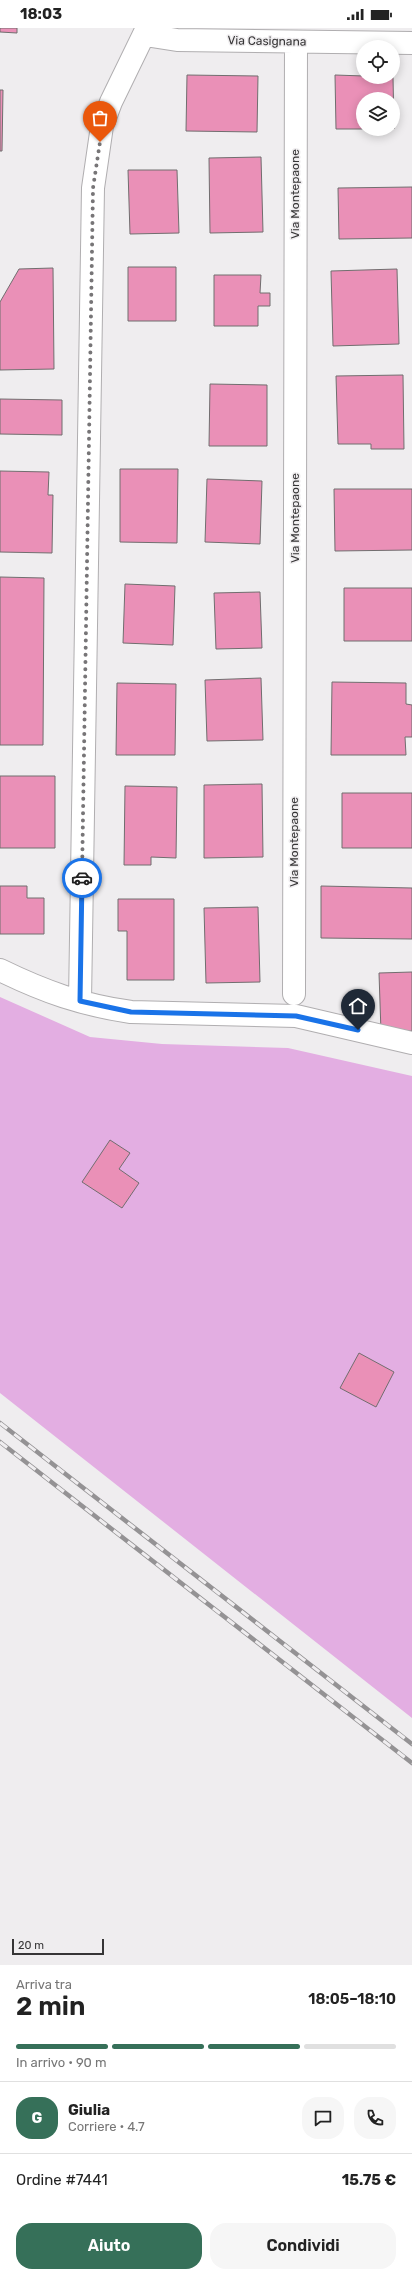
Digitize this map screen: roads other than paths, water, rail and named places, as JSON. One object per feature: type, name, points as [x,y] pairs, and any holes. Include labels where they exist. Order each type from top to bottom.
[{"type":"street","name":"Via Casignana","points":[[80,1001],[93,188],[102,126],[111,102],[146,31],[177,40],[412,43]]},
{"type":"street","name":"Via Montepaone","points":[[294,994],[296,42]]},
{"type":"street","points":[[0,970],[56,996],[131,1012],[296,1016],[412,1043]]},
{"type":"railway","points":[[0,1423],[412,1744]]},
{"type":"railway","points":[[0,1442],[412,1763]]}]
